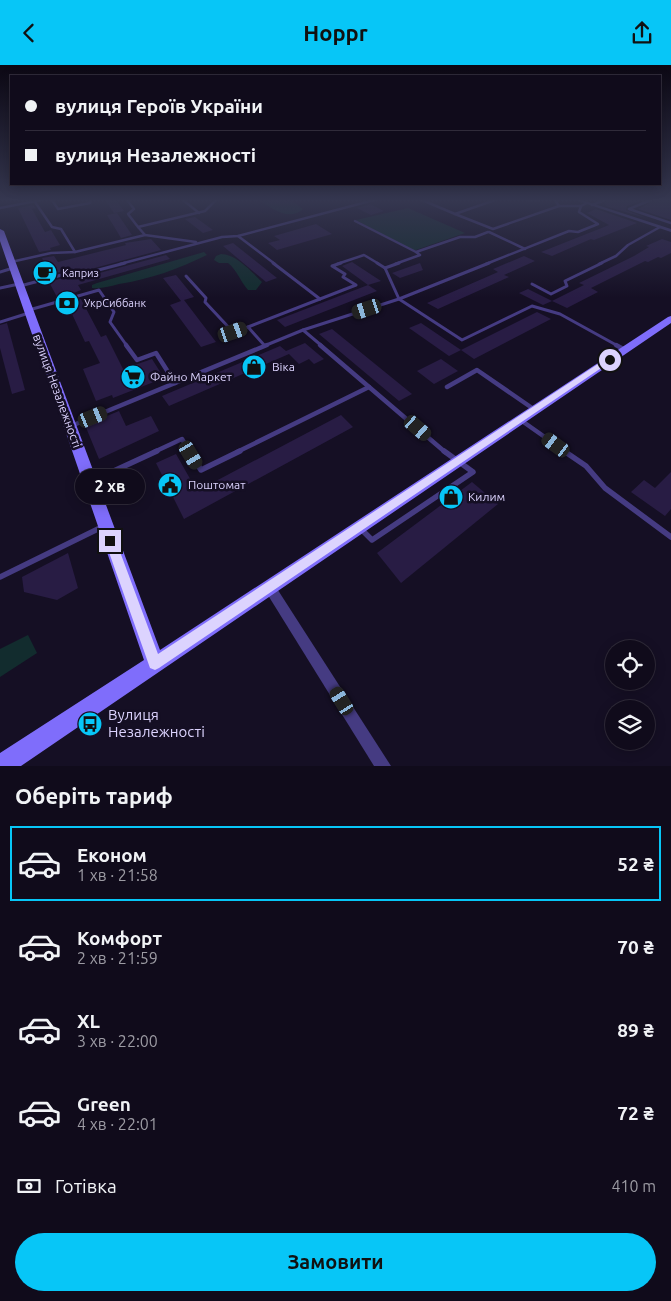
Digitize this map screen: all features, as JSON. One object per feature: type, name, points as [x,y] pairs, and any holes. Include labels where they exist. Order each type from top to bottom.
[{"type":"main road","name":"вулиця Незалежності","points":[[1,237],[155,664]]},
{"type":"main road","points":[[1,766],[671,319]]},
{"type":"street","points":[[270,588],[383,766]]},
{"type":"lane","points":[[63,233],[75,252]]},
{"type":"lane","points":[[0,289],[73,272],[91,272],[222,237],[250,233]]},
{"type":"lane","points":[[377,233],[420,255],[385,268]]},
{"type":"lane","points":[[416,252],[460,237],[475,237],[488,233],[524,249]]},
{"type":"lane","points":[[70,426],[303,330],[399,299],[565,233]]},
{"type":"lane","points":[[532,284],[551,294],[567,286],[565,281],[616,256],[628,245],[650,233]]},
{"type":"lane","points":[[0,272],[12,265],[51,253],[75,252],[145,235],[199,243]]},
{"type":"lane","points":[[238,236],[320,299]]},
{"type":"lane","points":[[186,276],[206,298],[205,302],[233,332],[356,285],[343,277],[345,273],[332,266],[364,255],[385,268],[399,299],[462,340],[532,306],[560,315],[624,350]]},
{"type":"lane","points":[[0,322],[98,290],[114,312],[110,322],[137,360],[156,353],[175,383]]},
{"type":"lane","points":[[248,327],[266,346]]},
{"type":"lane","points":[[303,330],[457,462]]},
{"type":"lane","points":[[448,387],[477,371],[535,410]]},
{"type":"lane","points":[[90,483],[182,439],[201,470],[369,387]]},
{"type":"lane","points":[[521,420],[586,466],[605,488],[671,537]]},
{"type":"lane","points":[[0,577],[105,525]]},
{"type":"green space","points":[[379,233],[465,233],[413,251]]},
{"type":"green space","points":[[204,252],[207,255],[164,273],[109,286],[92,288],[92,285],[97,283]]},
{"type":"green space","points":[[221,254],[238,260],[262,282],[256,290],[248,290],[228,263],[219,263],[214,260],[216,256]]},
{"type":"green space","points":[[28,635],[37,653],[0,677],[0,649]]},
{"type":"building","points":[[30,233],[53,233],[60,245],[50,248],[51,250],[39,252]]},
{"type":"building","points":[[118,233],[130,233],[132,235],[121,238]]},
{"type":"building","points":[[286,233],[332,234],[277,250],[268,243],[280,240],[274,236]]},
{"type":"building","points":[[590,233],[612,233],[594,240],[591,239],[552,256],[541,252]]},
{"type":"building","points":[[151,239],[161,250],[91,269],[72,269],[35,278],[33,272],[47,269],[42,258],[54,256],[58,262],[126,245],[125,243]]},
{"type":"building","points":[[662,239],[671,242],[671,253],[648,262],[645,261],[591,288],[598,292],[567,308],[552,301],[584,285],[579,283],[634,256],[649,247],[646,246]]},
{"type":"building","points":[[233,243],[277,278],[266,282],[223,246]]},
{"type":"building","points":[[166,255],[170,259],[78,285],[81,290],[64,297],[57,297],[49,282],[73,275],[92,275]]},
{"type":"building","points":[[524,256],[535,261],[504,275],[509,277],[438,309],[427,303],[498,272],[493,269]]},
{"type":"building","points":[[352,262],[381,281],[368,285],[342,266]]},
{"type":"building","points":[[420,263],[423,270],[400,278],[392,273]]},
{"type":"building","points":[[176,275],[194,297],[184,300],[216,342],[201,347],[170,305],[181,301],[163,278]]},
{"type":"building","points":[[368,285],[377,291],[285,327],[277,320]]},
{"type":"building","points":[[528,289],[552,301],[543,305],[519,293]]},
{"type":"building","points":[[81,299],[101,337],[106,335],[123,369],[152,359],[164,378],[113,398],[112,395],[96,401],[83,369],[100,363],[89,341],[85,342],[67,303]]},
{"type":"building","points":[[537,312],[551,319],[474,359],[461,350]]},
{"type":"building","points":[[7,323],[25,390],[12,394],[0,348],[0,325]]},
{"type":"building","points":[[421,323],[461,350],[449,356],[409,328]]},
{"type":"building","points":[[332,329],[412,394],[399,401],[319,334]]},
{"type":"building","points":[[305,343],[324,359],[314,364],[309,359],[299,364],[289,354],[169,406],[162,396],[280,346],[286,351]]},
{"type":"building","points":[[441,359],[458,371],[434,384],[417,371]]},
{"type":"building","points":[[119,411],[126,426],[151,416],[159,431],[99,459],[85,425]]},
{"type":"building","points":[[341,415],[353,427],[184,519],[156,463],[176,454],[197,491]]},
{"type":"building","points":[[671,472],[671,509],[665,516],[631,492],[644,480],[655,488]]},
{"type":"building","points":[[472,482],[498,504],[401,583],[377,553]]},
{"type":"building","points":[[68,553],[78,588],[57,600],[24,592],[22,577]]},
{"type":"place","name":"Каприз","points":[[45,273]]},
{"type":"place","name":"УкрСиббанк","points":[[67,303]]},
{"type":"place","name":"Віка","points":[[254,367]]},
{"type":"place","name":"Файно Маркет","points":[[133,377]]},
{"type":"place","name":"Поштомат","points":[[170,485]]},
{"type":"place","name":"Килим","points":[[451,497]]},
{"type":"place","name":"Вулиця Незалежності","points":[[90,724]]},
{"type":"route","points":[[110,541],[155,664],[610,360]]}]
